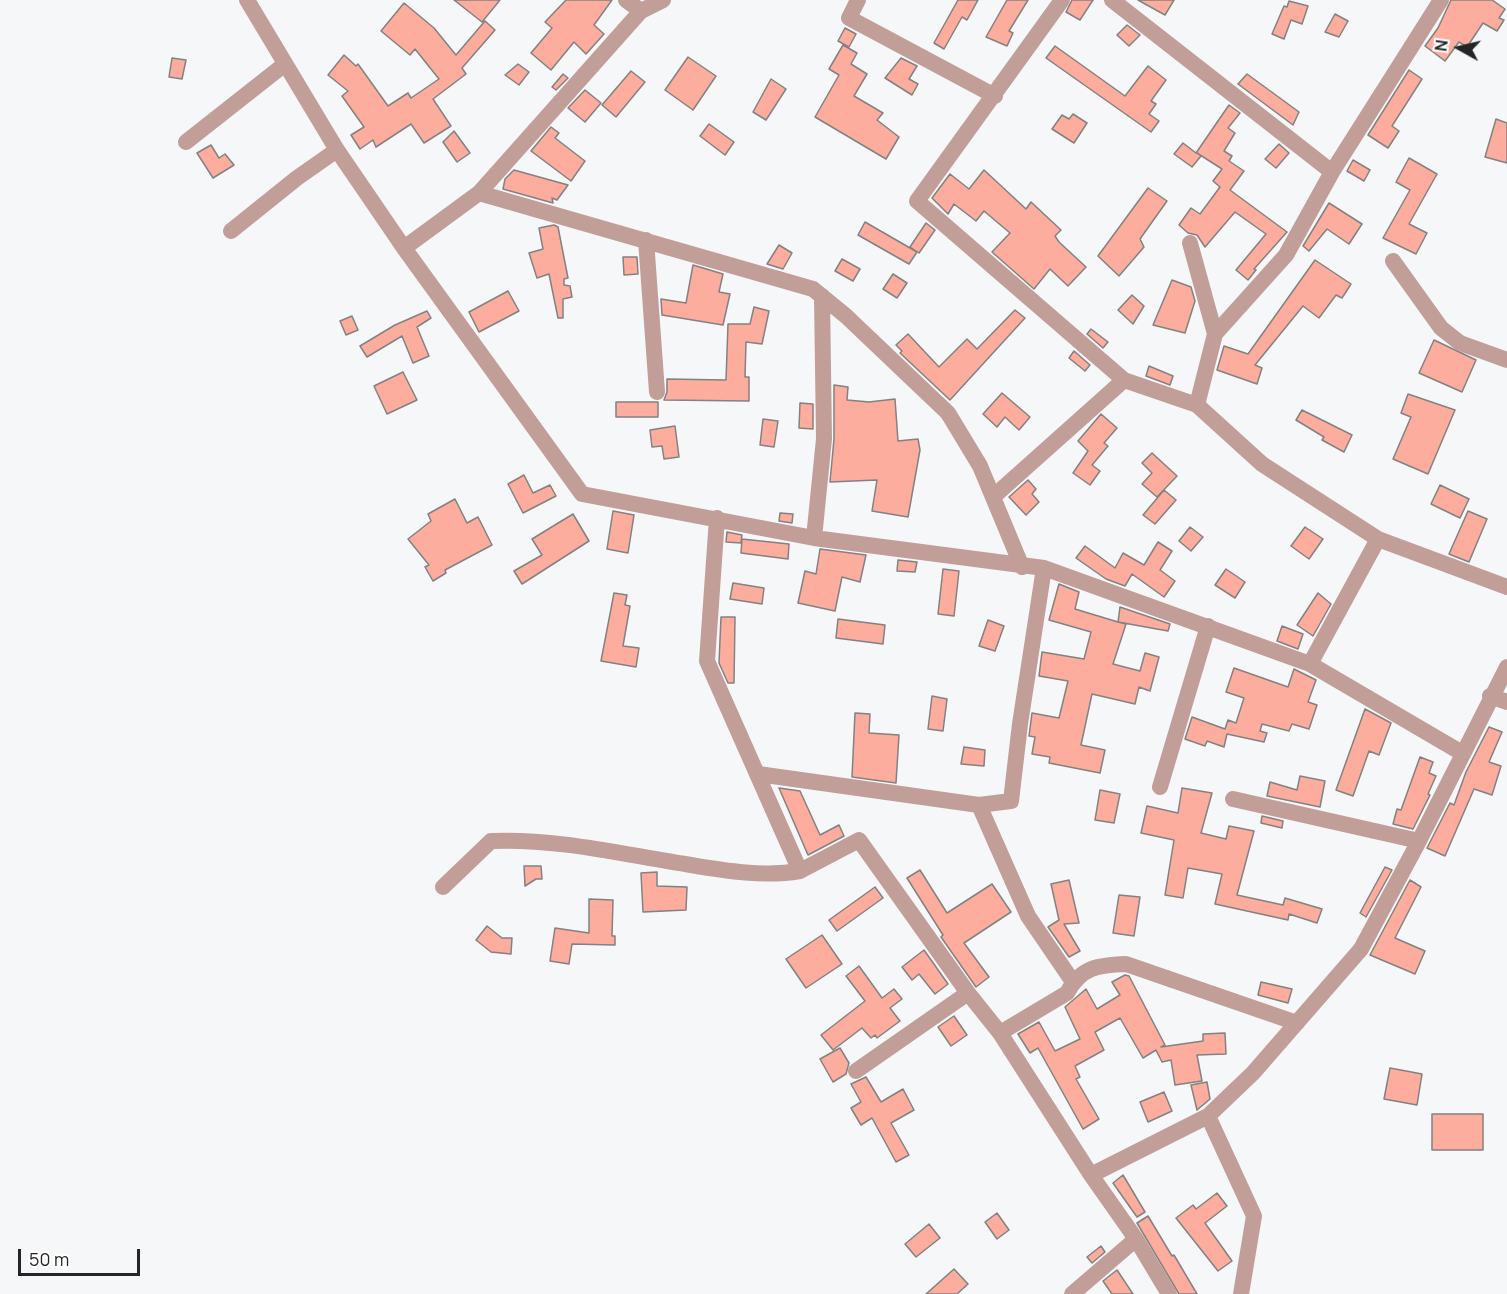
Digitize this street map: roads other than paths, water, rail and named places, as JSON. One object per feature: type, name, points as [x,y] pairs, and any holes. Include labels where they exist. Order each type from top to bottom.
[{"type":"street","points":[[247,0],[337,150],[404,248],[582,494],[814,538],[1022,567],[1044,568],[1310,664],[1462,753]]},
{"type":"street","points":[[626,0],[641,11]]},
{"type":"street","points":[[404,248],[479,193],[641,11],[663,0]]},
{"type":"street","points":[[858,0],[849,18],[995,96]]},
{"type":"street","points":[[1062,0],[995,96],[917,201],[1124,380],[1197,405],[1262,464],[1378,539],[1507,587]]},
{"type":"street","points":[[1112,0],[1332,172]]},
{"type":"street","points":[[1197,405],[1215,334],[1286,255],[1332,172],[1441,0]]},
{"type":"street","points":[[186,142],[285,64]]},
{"type":"street","points":[[231,231],[297,178],[337,150]]},
{"type":"street","points":[[479,193],[813,289],[948,413],[980,466],[1022,567]]},
{"type":"street","points":[[646,240],[657,392]]},
{"type":"street","points":[[1190,243],[1215,334]]},
{"type":"street","points":[[1393,261],[1441,328],[1461,343],[1507,360]]},
{"type":"street","points":[[814,538],[824,439],[822,296]]},
{"type":"street","points":[[993,497],[1124,380]]},
{"type":"street","points":[[717,518],[707,661],[800,871]]},
{"type":"street","points":[[1310,664],[1378,539]]},
{"type":"street","points":[[758,774],[979,805],[1011,801],[1020,724],[1044,568]]},
{"type":"street","points":[[1160,787],[1208,626]]},
{"type":"street","points":[[1091,1175],[1208,1116],[1253,1073],[1361,949],[1419,841],[1462,753],[1471,740],[1490,696],[1507,667]]},
{"type":"street","points":[[1490,696],[1507,702]]},
{"type":"street","points":[[1233,799],[1419,841]]},
{"type":"street","points":[[979,805],[1028,916],[1073,982]]},
{"type":"street","points":[[443,887],[491,841],[527,839],[720,870],[783,874],[800,871],[859,840],[968,993],[1000,1033],[1091,1175],[1136,1239],[1169,1294]]},
{"type":"street","points":[[1000,1033],[1066,993],[1073,982],[1096,965],[1126,964],[1297,1023]]},
{"type":"street","points":[[856,1071],[968,993]]},
{"type":"street","points":[[1208,1116],[1254,1216],[1241,1294]]},
{"type":"street","points":[[1072,1294],[1136,1239]]}]
